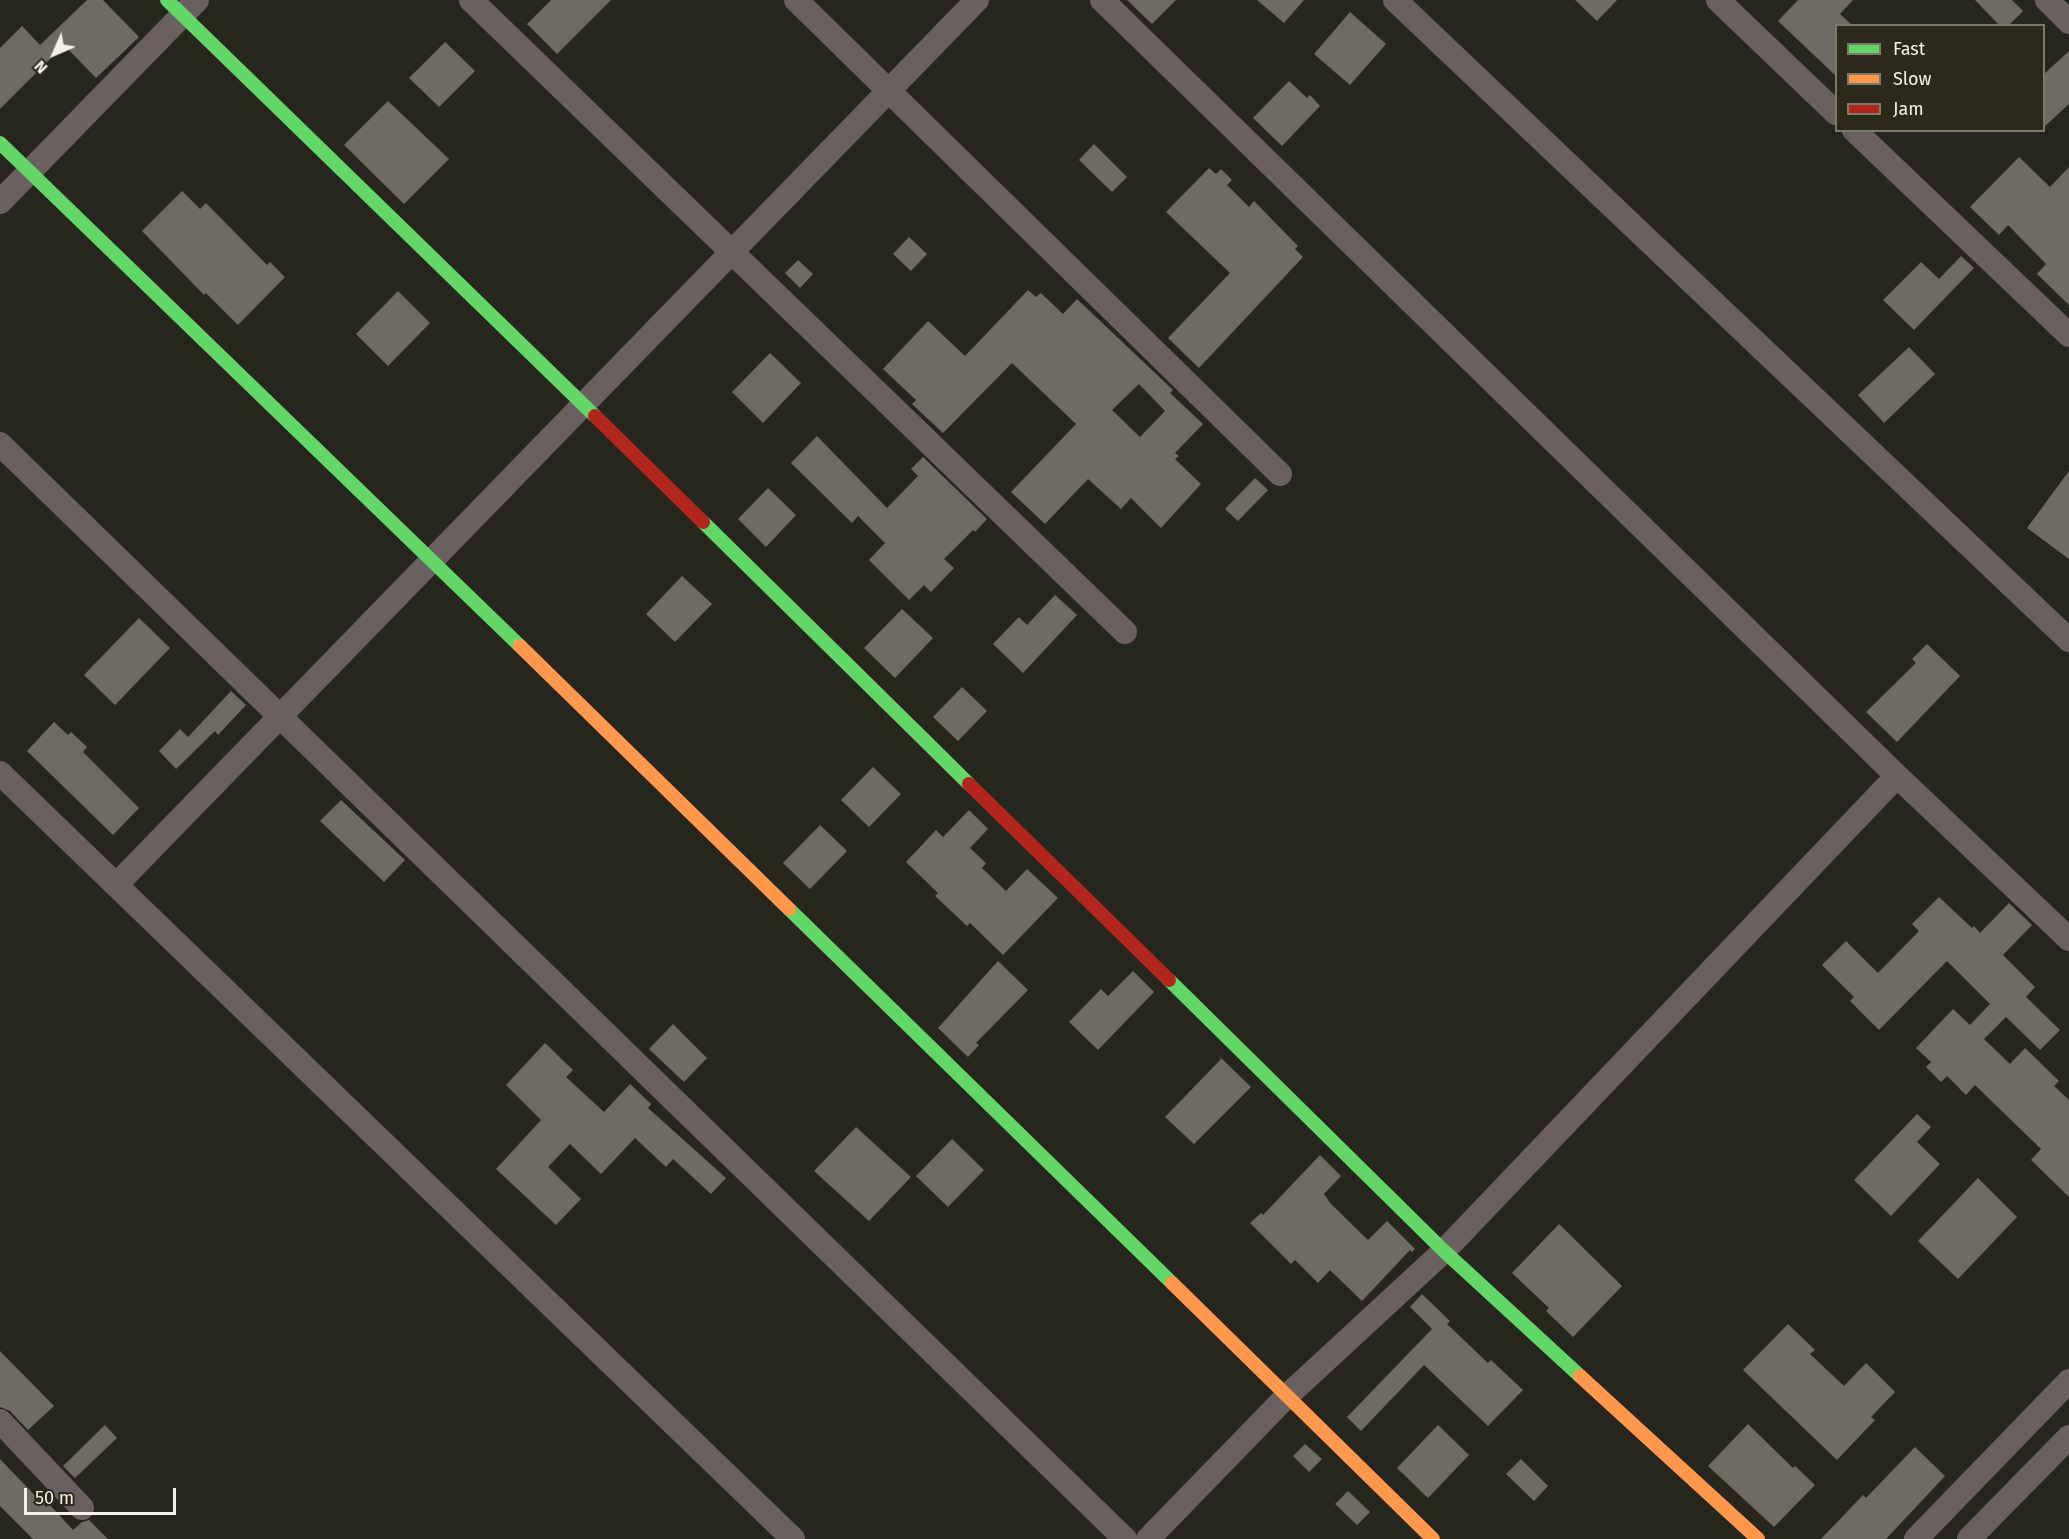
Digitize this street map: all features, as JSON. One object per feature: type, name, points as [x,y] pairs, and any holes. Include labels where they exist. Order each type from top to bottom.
[{"type":"street","points":[[471,0],[1125,632]]},
{"type":"street","points":[[796,0],[1280,474]]},
{"type":"street","points":[[116,885],[977,0]]},
{"type":"street","points":[[1102,0],[1897,776],[2069,939]]},
{"type":"street","points":[[1395,0],[2069,640]]},
{"type":"street","points":[[1718,0],[1835,112]]},
{"type":"street","points":[[2047,0],[2069,22]]},
{"type":"street","points":[[0,202],[182,5],[584,405],[1444,1251],[1758,1539]]},
{"type":"street","points":[[1856,132],[2069,335]]},
{"type":"street","points":[[0,143],[432,560],[1433,1539]]},
{"type":"street","points":[[0,444],[1125,1539]]},
{"type":"street","points":[[0,773],[793,1539]]},
{"type":"street","points":[[1148,1539],[1286,1397],[1444,1251],[1897,776]]},
{"type":"street","points":[[1916,1539],[2069,1381]]},
{"type":"street","points":[[0,1421],[82,1508]]},
{"type":"street","points":[[1969,1539],[2069,1437]]},
{"type":"building","points":[[87,0],[103,0],[139,37],[96,78],[64,45],[0,109],[0,48],[22,26],[40,45]]},
{"type":"building","points":[[551,0],[611,0],[557,54],[527,24]]},
{"type":"building","points":[[1127,0],[1176,0],[1152,24]]},
{"type":"building","points":[[1257,0],[1304,0],[1284,23]]},
{"type":"building","points":[[1575,0],[1617,0],[1597,21]]},
{"type":"building","points":[[1798,0],[1853,0],[1840,14],[1851,24],[1835,24],[1835,75],[1778,21]]},
{"type":"building","points":[[1975,0],[2012,0],[2023,11],[2010,24],[1998,24]]},
{"type":"building","points":[[1350,12],[1386,44],[1350,85],[1314,54]]},
{"type":"building","points":[[445,42],[475,71],[439,107],[409,78]]},
{"type":"building","points":[[2069,51],[2069,104],[2045,126],[2045,73]]},
{"type":"building","points":[[1289,81],[1307,98],[1310,95],[1320,106],[1282,146],[1253,118]]},
{"type":"building","points":[[388,101],[449,159],[404,204],[344,145]]},
{"type":"building","points":[[1094,144],[1127,177],[1112,192],[1079,160]]},
{"type":"building","points":[[2019,157],[2050,187],[2069,167],[2069,305],[2037,274],[2046,264],[2008,225],[1999,235],[1970,207]]},
{"type":"building","points":[[1209,168],[1216,174],[1221,169],[1232,180],[1227,185],[1249,207],[1254,201],[1298,246],[1295,249],[1303,257],[1199,368],[1168,338],[1230,273],[1166,212]]},
{"type":"building","points":[[182,191],[200,209],[206,203],[267,265],[270,262],[285,277],[238,325],[206,293],[204,295],[142,231]]},
{"type":"building","points":[[909,237],[927,254],[911,271],[893,254]]},
{"type":"building","points":[[1961,256],[1974,268],[1914,330],[1883,300],[1921,262],[1939,279]]},
{"type":"building","points":[[798,260],[813,274],[800,288],[785,273]]},
{"type":"building","points":[[1028,290],[1036,297],[1041,293],[1063,314],[1077,299],[1173,390],[1170,393],[1203,424],[1175,453],[1179,456],[1175,459],[1201,484],[1161,528],[1131,498],[1121,509],[1088,479],[1045,524],[1011,492],[1076,424],[1012,363],[943,433],[912,404],[916,400],[883,369],[928,321],[965,356]],"holes":[[[1139,384],[1165,411],[1140,437],[1112,410]]]},
{"type":"building","points":[[398,291],[430,323],[388,366],[356,334]]},
{"type":"building","points":[[1909,347],[1935,374],[1884,423],[1858,395]]},
{"type":"building","points":[[770,353],[801,383],[763,423],[732,392]]},
{"type":"building","points":[[817,436],[887,508],[918,476],[911,469],[923,457],[987,519],[944,559],[954,568],[931,592],[924,585],[909,600],[869,560],[885,543],[858,516],[852,523],[791,463]]},
{"type":"building","points":[[2069,471],[2069,559],[2027,528]]},
{"type":"building","points":[[1255,478],[1268,490],[1238,521],[1225,509]]},
{"type":"building","points":[[768,488],[796,515],[766,547],[738,519]]},
{"type":"building","points":[[682,576],[712,604],[675,642],[646,614]]},
{"type":"building","points":[[1055,595],[1077,615],[1023,673],[993,644],[1019,617],[1027,625]]},
{"type":"building","points":[[902,609],[933,638],[895,678],[864,648]]},
{"type":"building","points":[[139,618],[170,648],[115,705],[84,675]]},
{"type":"building","points":[[1927,644],[1960,676],[1897,742],[1866,712],[1916,663],[1912,659]]},
{"type":"building","points":[[962,687],[987,711],[958,741],[933,717]]},
{"type":"building","points":[[231,691],[246,705],[218,735],[215,731],[176,769],[159,751],[180,729],[188,737]]},
{"type":"building","points":[[54,722],[68,735],[71,732],[87,747],[83,752],[139,808],[113,835],[27,751]]},
{"type":"building","points":[[873,767],[901,794],[869,827],[841,800]]},
{"type":"building","points":[[341,800],[405,860],[384,882],[320,821]]},
{"type":"building","points":[[969,810],[988,829],[970,848],[986,863],[982,868],[1006,891],[1027,869],[1058,898],[1003,955],[970,923],[967,926],[935,896],[938,893],[906,862],[936,830],[943,837]]},
{"type":"building","points":[[820,825],[847,851],[810,889],[783,863]]},
{"type":"building","points":[[1939,897],[1980,933],[2009,903],[2032,925],[2003,955],[2035,987],[2026,997],[2060,1030],[2040,1050],[2006,1017],[1984,1039],[2010,1064],[2025,1048],[2059,1081],[2054,1086],[2069,1100],[2069,1197],[2031,1160],[2041,1149],[1975,1085],[1966,1095],[1947,1076],[1941,1082],[1926,1067],[1931,1062],[1916,1048],[1953,1009],[1970,1025],[1990,1004],[1947,961],[1879,1030],[1850,1001],[1854,997],[1822,965],[1846,941],[1878,973],[1919,931],[1912,924]]},
{"type":"building","points":[[998,961],[1028,990],[976,1043],[979,1045],[968,1057],[938,1028]]},
{"type":"building","points":[[1133,971],[1154,992],[1098,1050],[1069,1022],[1101,989],[1108,996]]},
{"type":"building","points":[[673,1024],[707,1058],[684,1082],[649,1049]]},
{"type":"building","points":[[545,1043],[573,1070],[566,1077],[604,1112],[630,1084],[651,1104],[648,1108],[726,1178],[711,1194],[673,1159],[666,1167],[635,1138],[601,1174],[570,1144],[548,1167],[581,1199],[556,1225],[496,1169],[541,1120],[506,1085]]},
{"type":"building","points":[[1219,1056],[1251,1087],[1194,1144],[1165,1117],[1221,1059]]},
{"type":"building","points":[[1917,1114],[1931,1127],[1917,1142],[1940,1164],[1891,1216],[1854,1180]]},
{"type":"building","points":[[856,1127],[911,1177],[869,1221],[814,1171]]},
{"type":"building","points":[[952,1139],[984,1170],[948,1207],[916,1176]]},
{"type":"building","points":[[1320,1155],[1341,1176],[1324,1194],[1330,1203],[1368,1240],[1387,1221],[1415,1249],[1412,1252],[1410,1250],[1362,1301],[1330,1270],[1318,1283],[1295,1260],[1291,1264],[1250,1223],[1261,1213],[1263,1215]]},
{"type":"building","points":[[1978,1178],[2017,1217],[1958,1279],[1918,1241]]},
{"type":"building","points":[[1559,1224],[1622,1286],[1573,1337],[1546,1311],[1549,1308],[1512,1273]]},
{"type":"building","points":[[1422,1294],[1450,1321],[1447,1324],[1488,1363],[1491,1360],[1523,1390],[1488,1426],[1424,1365],[1361,1431],[1347,1417],[1432,1329],[1410,1307]]},
{"type":"building","points":[[1788,1324],[1815,1350],[1810,1354],[1844,1386],[1866,1363],[1895,1392],[1871,1417],[1875,1420],[1837,1460],[1743,1370]]},
{"type":"building","points":[[0,1351],[54,1406],[28,1430],[10,1411],[0,1407]]},
{"type":"building","points":[[1748,1424],[1793,1468],[1795,1466],[1815,1485],[1774,1527],[1708,1466]]},
{"type":"building","points":[[105,1425],[117,1438],[75,1478],[63,1466]]},
{"type":"building","points":[[1438,1425],[1469,1455],[1428,1498],[1397,1468]]},
{"type":"building","points":[[1305,1444],[1322,1459],[1309,1472],[1293,1456]]},
{"type":"building","points":[[1915,1447],[1945,1476],[1886,1539],[1821,1539],[1863,1495],[1866,1498]]},
{"type":"building","points":[[0,1459],[46,1507],[49,1504],[73,1530],[82,1522],[89,1520],[108,1539],[33,1539],[0,1506]]},
{"type":"building","points":[[1521,1459],[1548,1486],[1534,1501],[1506,1474]]},
{"type":"building","points":[[1348,1491],[1370,1512],[1357,1525],[1335,1504]]},
{"type":"traffic: fast","points":[[167,0],[595,416]]},
{"type":"traffic: fast","points":[[0,143],[520,646]]},
{"type":"traffic: fast","points":[[703,522],[969,784]]},
{"type":"traffic: fast","points":[[789,909],[1172,1283]]},
{"type":"traffic: fast","points":[[1169,980],[1444,1251],[1580,1376]]},
{"type":"traffic: slow","points":[[520,646],[789,909]]},
{"type":"traffic: slow","points":[[1172,1283],[1433,1539]]},
{"type":"traffic: slow","points":[[1580,1376],[1758,1539]]},
{"type":"traffic: jam","points":[[595,416],[703,522]]},
{"type":"traffic: jam","points":[[969,784],[1169,980]]}]
